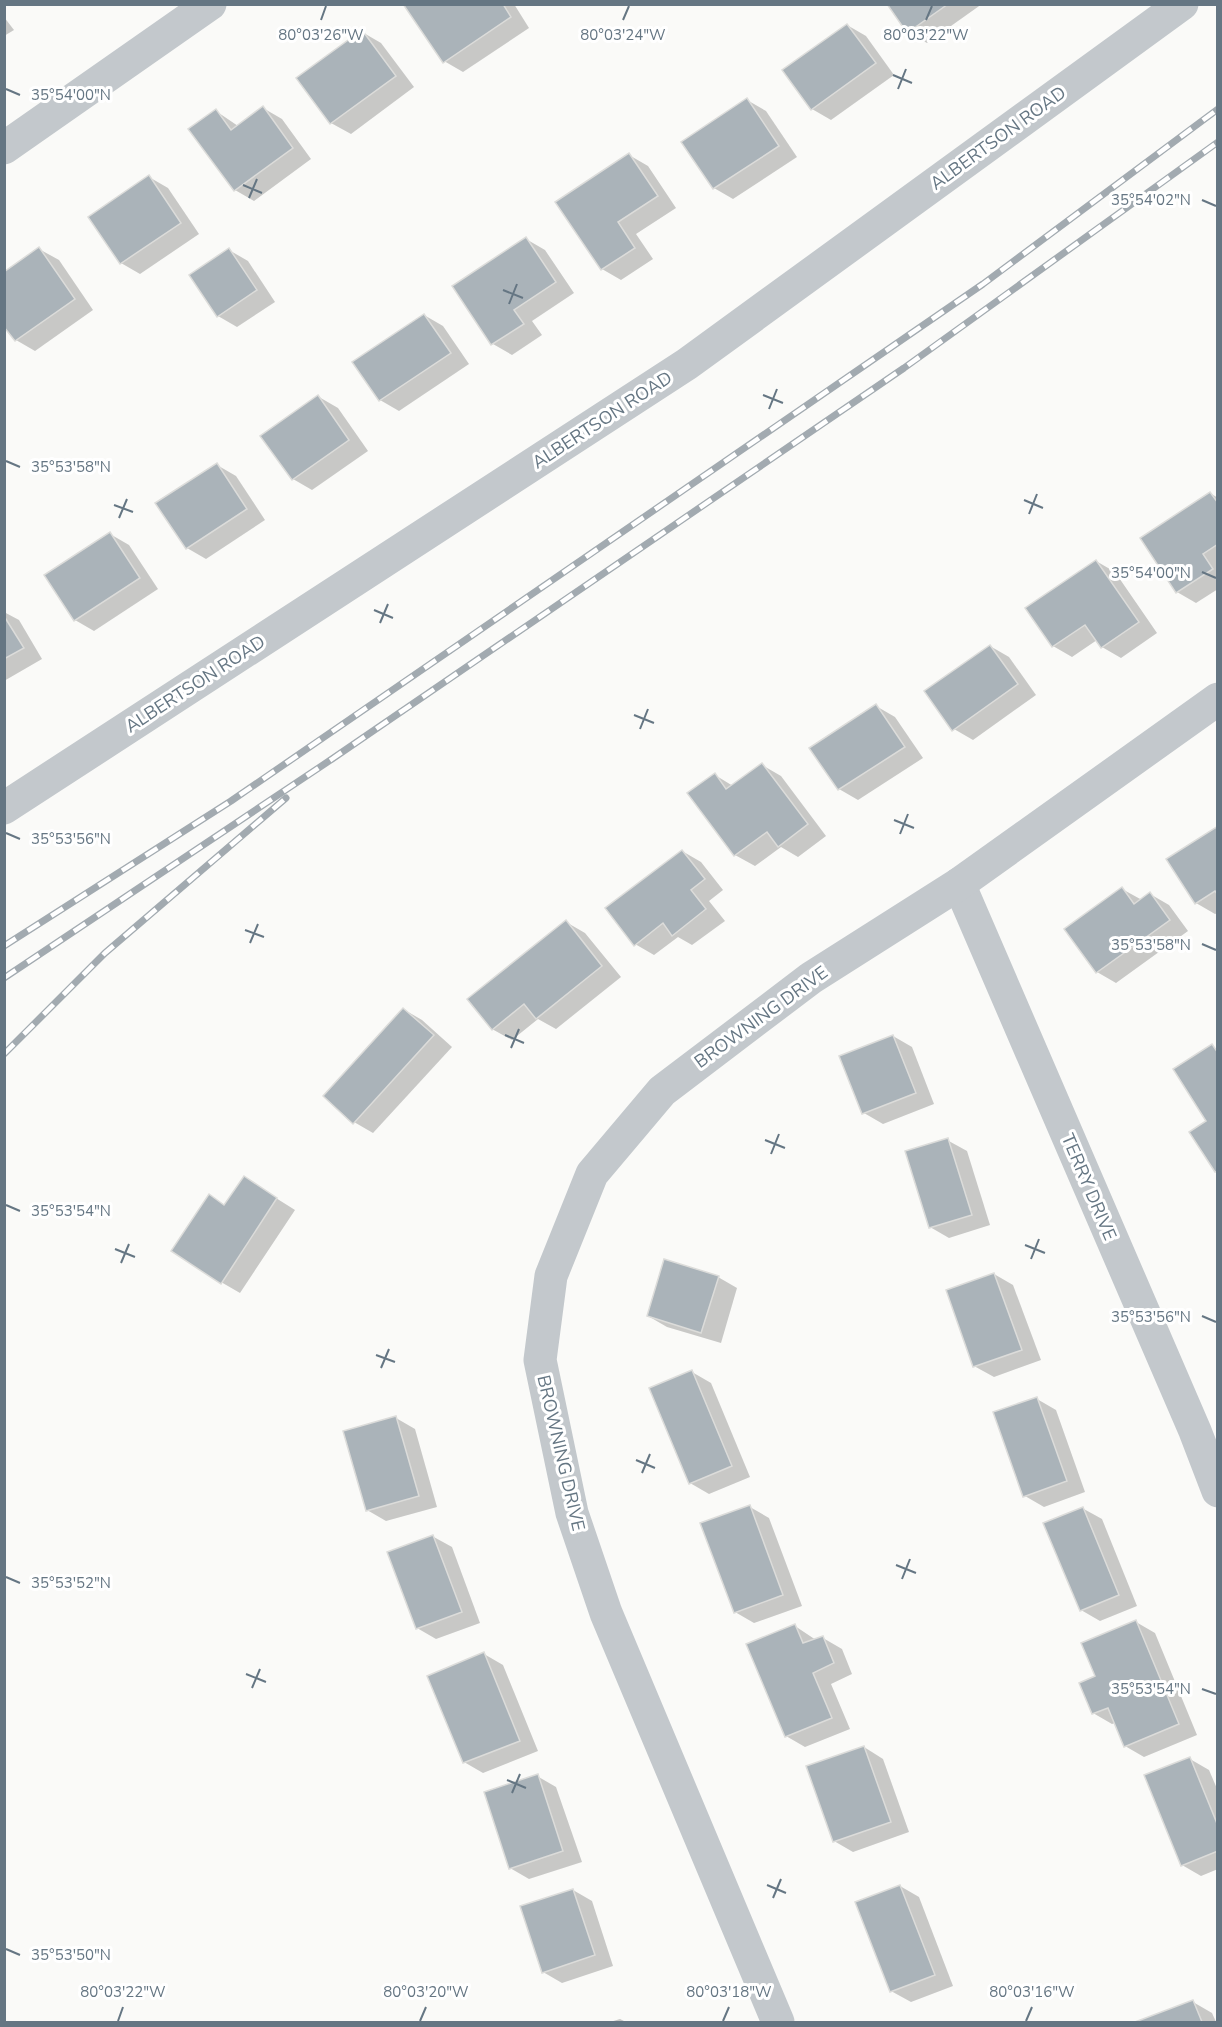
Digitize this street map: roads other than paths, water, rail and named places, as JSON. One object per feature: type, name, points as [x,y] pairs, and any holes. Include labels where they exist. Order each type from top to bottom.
[{"type":"street","points":[[4,148],[210,4]]},
{"type":"street","name":"ALBERTSON ROAD","points":[[4,808],[687,364],[1182,4]]},
{"type":"street","name":"BROWNING DRIVE","points":[[778,2022],[606,1613],[572,1513],[540,1360],[551,1276],[592,1174],[662,1091],[811,978],[959,884],[1218,699]]},
{"type":"street","name":"TERRY DRIVE","points":[[959,884],[1206,1427],[1218,1491]]},
{"type":"railway","points":[[4,946],[231,801],[983,284],[1218,109]]},
{"type":"railway","points":[[4,978],[332,759],[904,368],[1218,142]]},
{"type":"railway","points":[[4,1054],[105,953],[286,798]]}]
